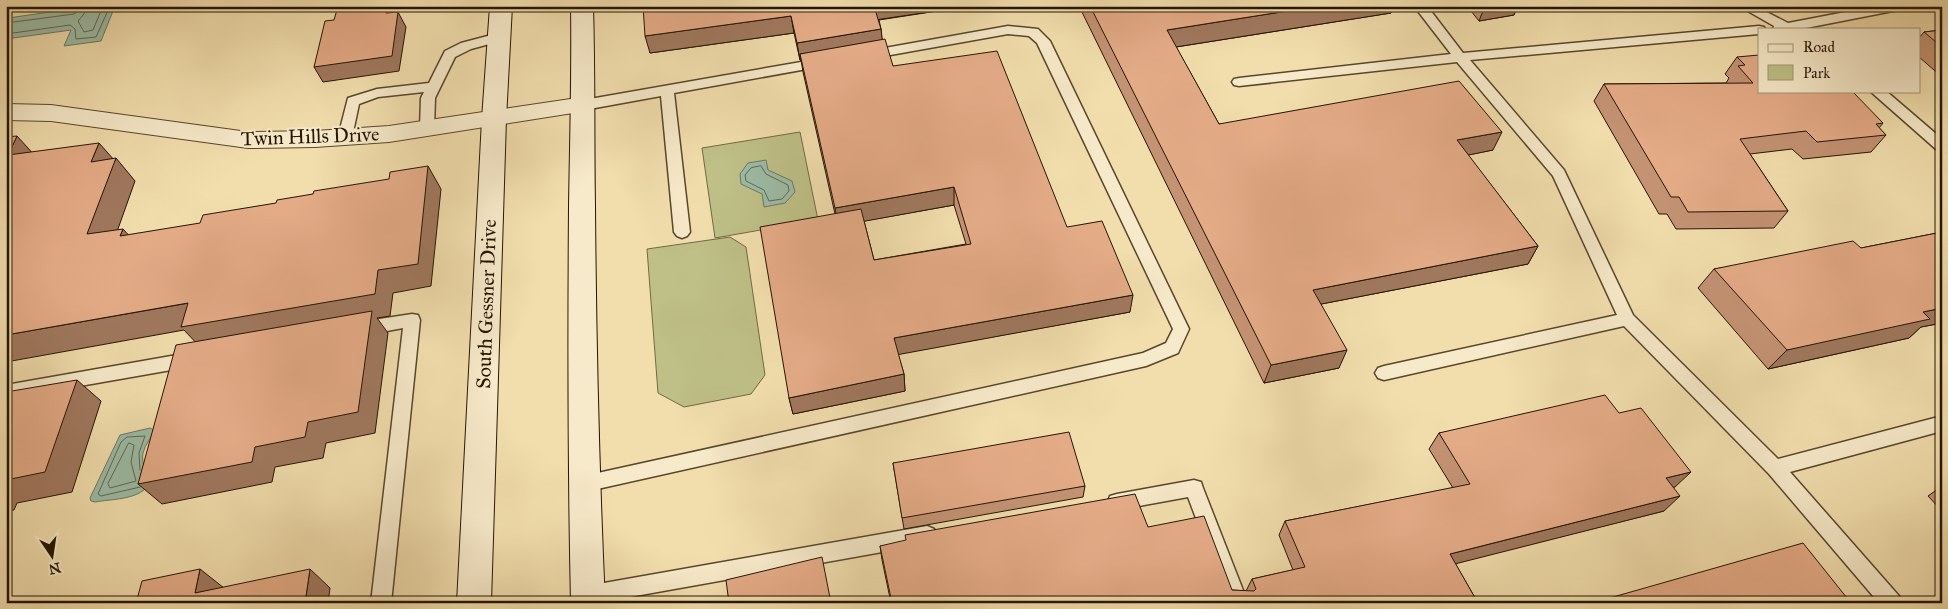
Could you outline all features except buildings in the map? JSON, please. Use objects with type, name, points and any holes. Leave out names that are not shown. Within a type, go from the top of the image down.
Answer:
[{"type":"main road","name":"South Gessner Drive","points":[[474,603],[494,119],[501,6]]},
{"type":"main road","points":[[582,6],[584,105],[582,205],[584,484],[588,599]]},
{"type":"main road","name":"Twin Hills Drive","points":[[6,112],[51,113],[248,140],[344,137],[427,128],[584,105]]},
{"type":"lane","points":[[1420,6],[1460,58],[1559,174],[1627,319],[1775,468],[1892,603]]},
{"type":"lane","points":[[1745,6],[1785,28],[1898,6]]},
{"type":"lane","points":[[584,484],[1146,359],[1172,348],[1181,329],[1043,41],[1033,32],[1008,30],[852,58]]},
{"type":"lane","points":[[1239,82],[1460,58],[1758,30]]},
{"type":"lane","points":[[427,128],[428,98],[450,54],[466,46],[499,37]]},
{"type":"lane","points":[[584,105],[832,61]]},
{"type":"lane","points":[[344,137],[353,100],[377,93],[433,87]]},
{"type":"lane","points":[[667,90],[682,232]]},
{"type":"lane","points":[[1878,92],[1942,148]]},
{"type":"lane","points":[[1384,373],[1627,319]]},
{"type":"lane","points":[[345,332],[412,320],[381,603]]},
{"type":"lane","points":[[6,392],[209,356]]},
{"type":"lane","points":[[1775,468],[1942,423]]},
{"type":"lane","points":[[1096,506],[1194,488],[1238,603]]},
{"type":"lane","points":[[588,599],[949,532]]},
{"type":"green space","points":[[800,132],[818,220],[715,238],[702,148]]},
{"type":"green space","points":[[730,237],[746,247],[765,375],[751,394],[684,407],[658,393],[647,249]]},
{"type":"water","points":[[92,6],[115,6],[101,41],[64,46],[71,30],[6,39],[6,21],[8,18]]},
{"type":"water","points":[[766,160],[768,170],[792,181],[795,192],[785,203],[764,207],[762,194],[741,184],[740,174],[748,163]]},
{"type":"water","points":[[150,428],[154,430],[144,450],[143,457],[148,486],[143,491],[131,496],[91,501],[90,498],[120,435]]}]
